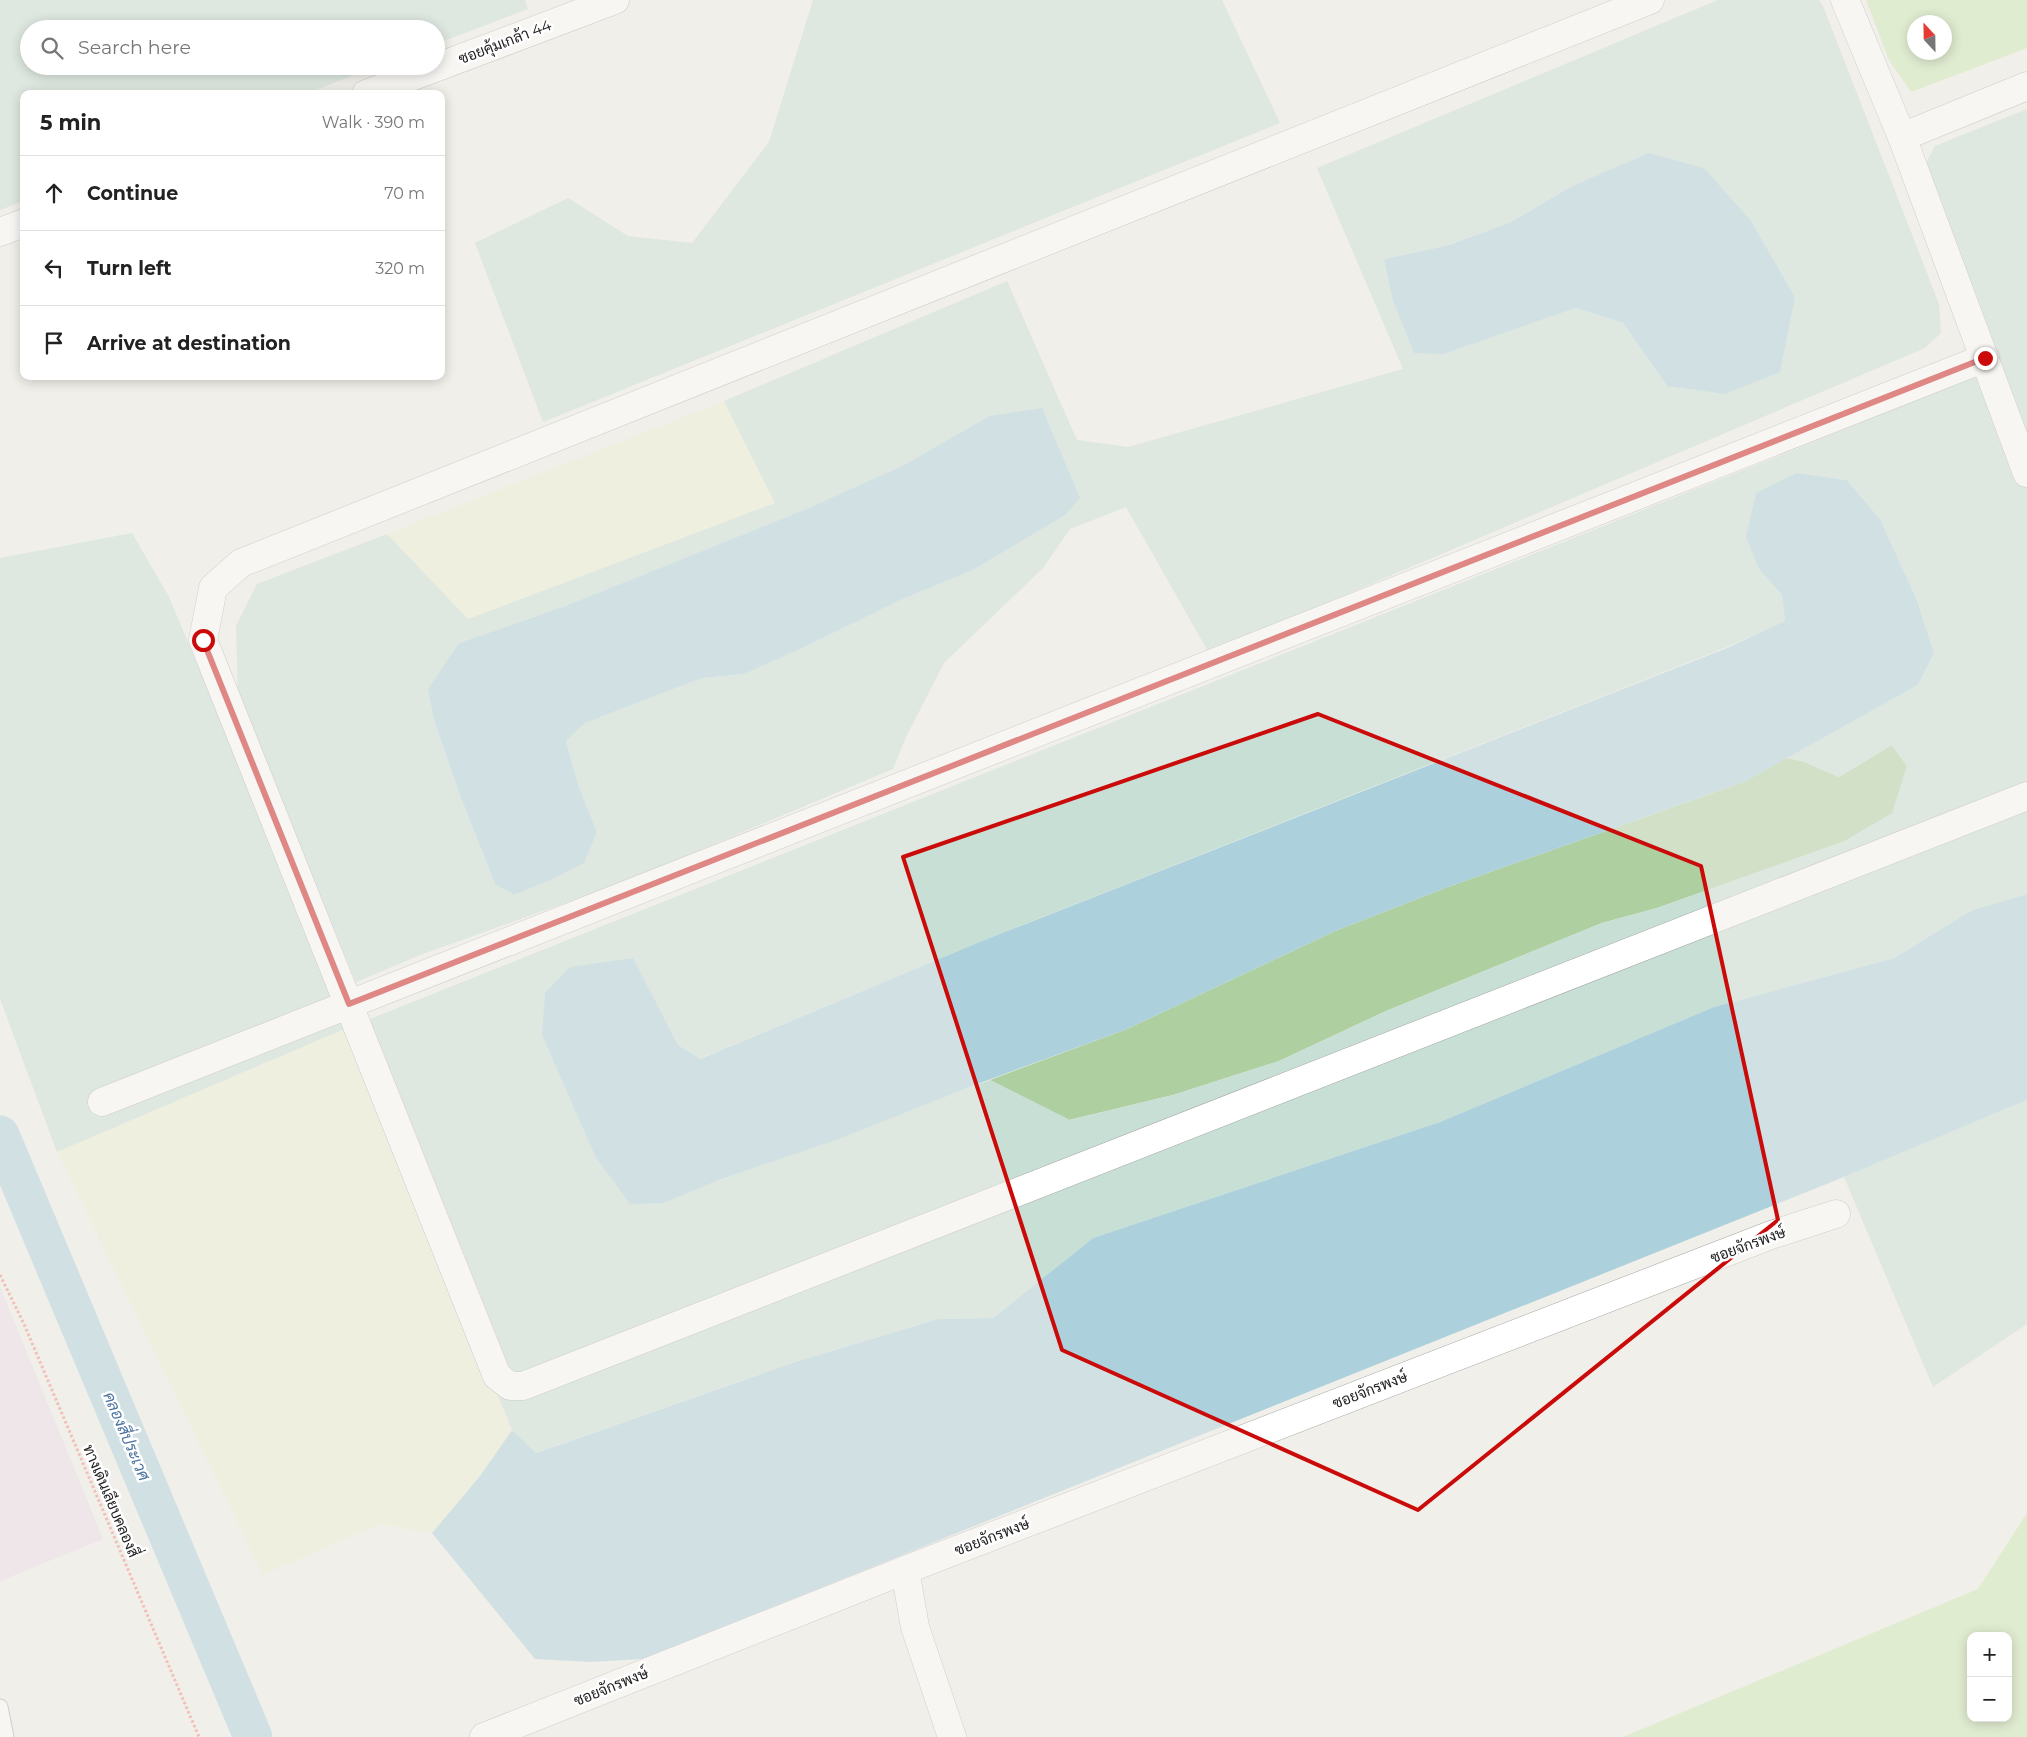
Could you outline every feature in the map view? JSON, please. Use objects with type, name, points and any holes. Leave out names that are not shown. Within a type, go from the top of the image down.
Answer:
[{"type":"street","name":"ซอยคุ้มเกล้า 44","points":[[445,64],[615,0]]},
{"type":"street","points":[[1650,0],[241,563],[213,588],[203,640],[497,1376],[510,1386],[523,1386],[2027,796]]},
{"type":"street","points":[[1845,0],[1902,136],[2027,472]]},
{"type":"street","name":"ซอยคุ้มเกล้า 44","points":[[377,90],[416,75]]},
{"type":"street","points":[[1902,136],[2027,86]]},
{"type":"street","points":[[0,232],[20,224]]},
{"type":"street","points":[[102,1102],[1985,358]]},
{"type":"street","name":"ซอยจักรพงษ์","points":[[484,1737],[905,1570],[1771,1235],[1836,1214]]},
{"type":"street","points":[[905,1570],[915,1627],[952,1737]]},
{"type":"lane","points":[[0,1707],[6,1737]]},
{"type":"path","name":"ทางเดินเลียบคลองสี่","points":[[0,1275],[24,1324],[199,1737]]},
{"type":"highlighted area","points":[[1318,714],[1701,866],[1778,1220],[1418,1510],[1062,1350],[903,857]]},
{"type":"shaded area","points":[[0,1287],[103,1539],[0,1581]]},
{"type":"green space","points":[[0,0],[525,0],[528,9],[445,41],[445,20],[20,20],[20,75],[354,75],[315,90],[20,90],[20,202],[0,210]]},
{"type":"green space","points":[[813,0],[1222,0],[1280,123],[543,422],[475,243],[568,198],[628,236],[692,243],[769,142]]},
{"type":"green space","points":[[1718,0],[1819,0],[1823,6],[1939,304],[1941,333],[1925,348],[1209,653],[1126,507],[1070,529],[1043,568],[944,663],[906,737],[893,769],[626,881],[420,955],[356,982],[238,699],[236,626],[257,584],[387,534],[468,619],[775,503],[724,401],[1007,281],[1077,440],[1128,447],[1403,369],[1317,168]],"holes":[[[1648,153],[1667,386],[1623,323],[1576,308],[1444,354],[1384,259],[1448,245],[1511,222],[1570,187]],[[989,416],[971,571],[898,601],[744,674],[702,678],[585,723],[566,741],[579,787],[597,832],[583,863],[551,880],[514,895],[495,884],[459,793],[434,720],[459,643],[565,606],[804,510],[904,465]]]},
{"type":"green space","points":[[1866,0],[2027,0],[2027,48],[1911,92],[1889,60]]},
{"type":"green space","points":[[2027,109],[2027,894],[1972,910],[1894,958],[1714,1007],[1440,1122],[1093,1238],[993,1318],[938,1319],[795,1362],[535,1453],[512,1430],[349,1027],[57,1152],[0,999],[0,558],[132,533],[169,597],[350,1027],[1841,431],[1995,365],[1926,163],[1935,146]],"holes":[[[1797,473],[1847,480],[1880,519],[1917,600],[1934,653],[1918,685],[1786,758],[1802,761],[1839,777],[1892,745],[1907,766],[1892,813],[1845,841],[1657,908],[1602,923],[1386,1011],[1279,1061],[1173,1095],[1070,1120],[990,1080],[724,1178],[664,1203],[595,1156],[543,1035],[545,993],[632,958],[678,1045],[699,1059],[977,943],[1727,647],[1785,621],[1782,595],[1759,569]]]},
{"type":"green space","points":[[724,401],[775,503],[468,619],[387,534]]},
{"type":"green space","points":[[1892,745],[1907,766],[1893,813],[1845,841],[1657,908],[1602,923],[1386,1011],[1279,1061],[1173,1095],[1069,1120],[990,1080],[1127,1029],[1335,931],[1448,887],[1744,782],[1786,758],[1802,761],[1839,777]]},
{"type":"green space","points":[[349,1027],[512,1430],[480,1476],[432,1533],[379,1524],[263,1575],[57,1152]]},
{"type":"green space","points":[[2027,1100],[2027,1324],[1933,1387],[1844,1177]]},
{"type":"green space","points":[[2027,1513],[2027,1737],[1623,1737],[1978,1589]]},
{"type":"water","points":[[1648,153],[1704,168],[1751,221],[1795,297],[1780,372],[1725,394],[1667,386],[1623,323],[1576,308],[1444,354],[1414,353],[1393,301],[1384,259],[1449,245],[1511,222],[1570,187]]},
{"type":"water","points":[[1042,408],[1080,498],[1065,515],[971,571],[898,601],[744,674],[702,678],[585,723],[566,741],[579,787],[597,832],[584,863],[551,880],[514,895],[495,884],[459,793],[434,720],[428,689],[459,643],[565,606],[804,510],[904,465],[989,416]]},
{"type":"water","points":[[1797,473],[1847,480],[1880,519],[1917,600],[1934,653],[1918,685],[1744,782],[1448,887],[1335,931],[1127,1029],[980,1083],[836,1140],[724,1178],[664,1203],[630,1204],[595,1156],[542,1035],[545,993],[570,967],[633,958],[678,1045],[700,1059],[977,943],[1727,648],[1785,621],[1782,595],[1759,569],[1746,537],[1756,493]]},
{"type":"water","points":[[2027,894],[2027,1100],[1844,1177],[643,1659],[590,1662],[535,1659],[432,1533],[480,1476],[512,1430],[536,1453],[795,1362],[938,1319],[993,1318],[1093,1238],[1440,1122],[1714,1007],[1894,958],[1972,910]]},
{"type":"waterway","name":"คลองสี่ประเวศ","points":[[0,1135],[253,1737]]},
{"type":"route","points":[[203,640],[349,1004],[1985,358]]}]
